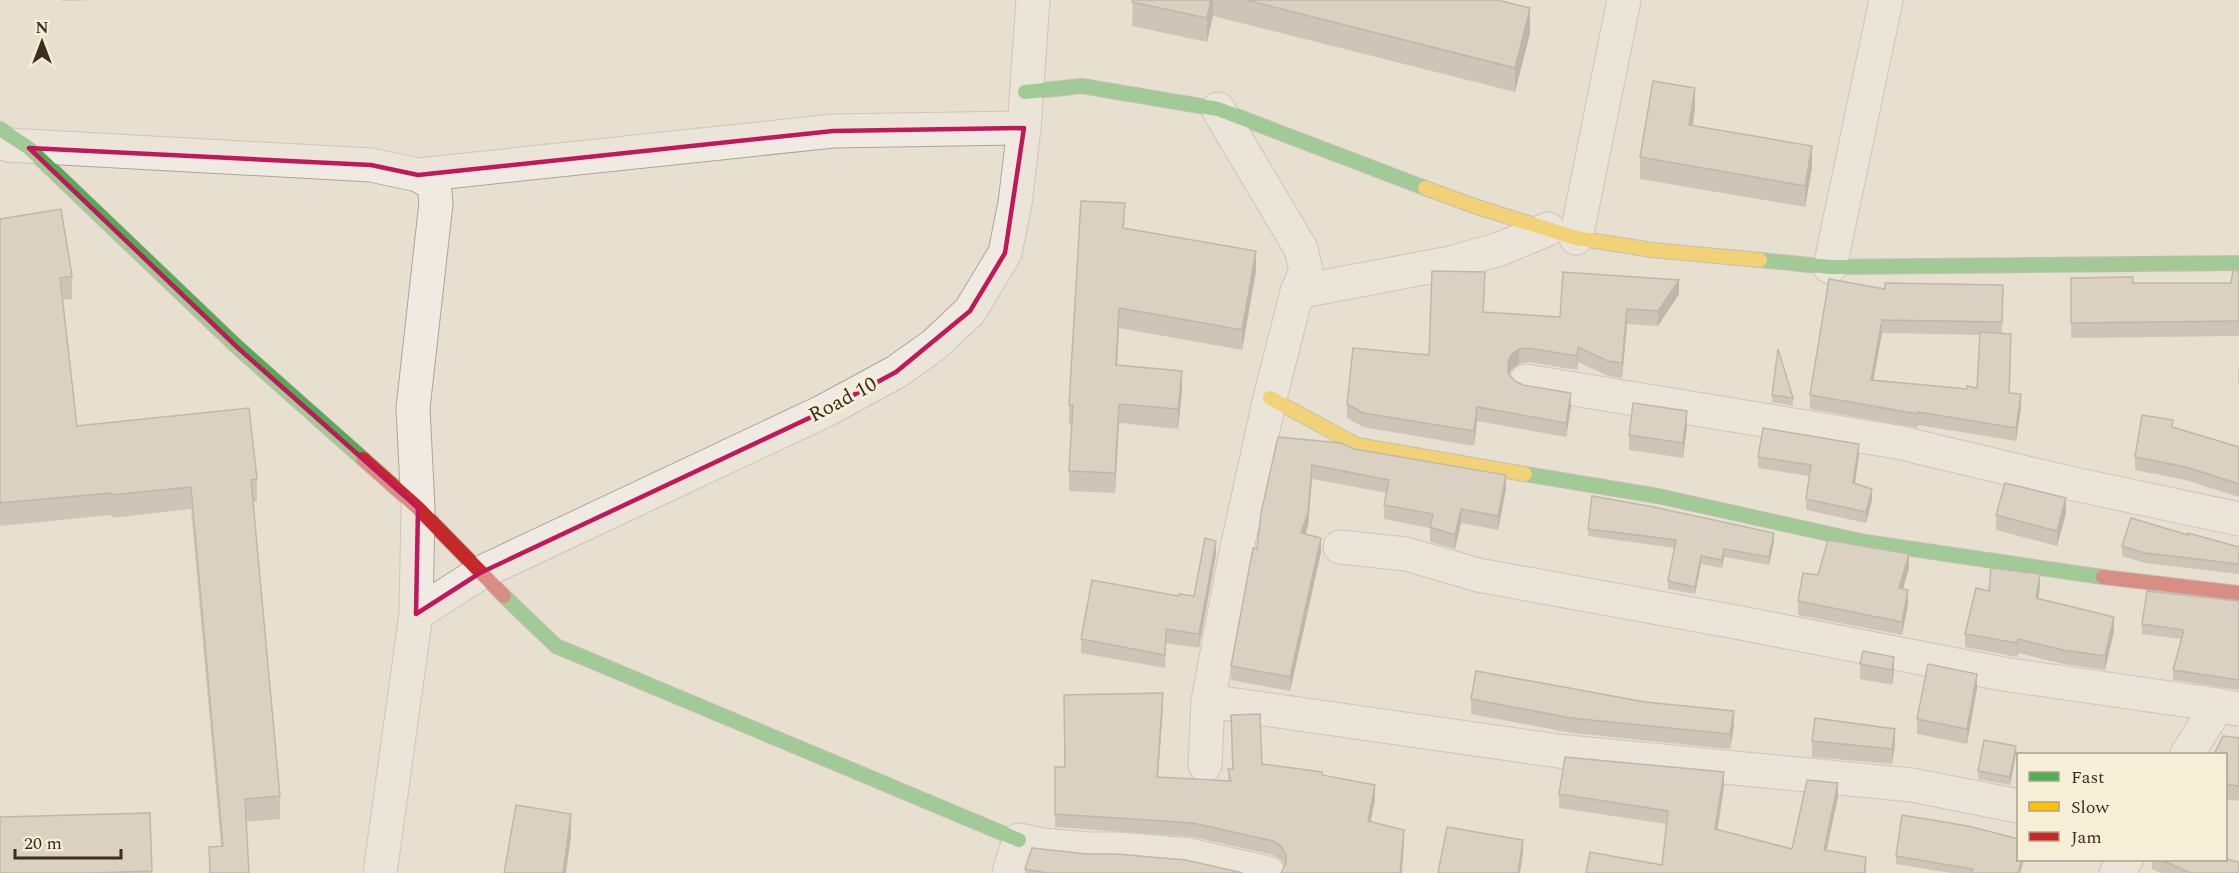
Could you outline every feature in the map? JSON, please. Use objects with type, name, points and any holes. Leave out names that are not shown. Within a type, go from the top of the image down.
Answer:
[{"type":"street","name":"Road 10","points":[[416,614],[480,573],[824,411],[896,372],[934,345],[970,311],[988,285],[1005,253],[1015,203],[1024,128],[1033,0]]},
{"type":"street","points":[[1562,234],[1624,0]]},
{"type":"street","points":[[1830,267],[1886,0]]},
{"type":"street","points":[[1025,92],[1082,86],[1218,109],[1474,206],[1562,234],[1652,250],[1830,267],[2239,263]]},
{"type":"street","points":[[1204,765],[1208,701],[1235,557],[1270,398],[1297,292],[1306,270],[1301,249],[1218,109]]},
{"type":"street","points":[[418,175],[833,131],[1024,128]]},
{"type":"street","points":[[0,129],[15,146],[418,508],[480,573],[556,646],[1019,840],[1077,848],[1189,855],[1268,873]]},
{"type":"street","points":[[15,146],[371,165],[418,175],[434,184],[436,204],[413,408],[418,508],[416,614],[380,873]]},
{"type":"street","points":[[1297,292],[1450,263],[1562,234]]},
{"type":"street","points":[[1526,381],[1898,442],[2065,482],[2239,519]]},
{"type":"street","points":[[1270,398],[1357,445],[1659,496],[1865,542],[2062,572],[2239,592]]},
{"type":"street","points":[[1340,547],[1406,554],[1478,575],[2003,674],[2228,707]]},
{"type":"street","points":[[1208,701],[1558,751],[1912,785],[2017,806]]},
{"type":"street","points":[[2188,753],[2228,707]]},
{"type":"street","points":[[1009,873],[1019,840]]},
{"type":"street","points":[[2116,873],[2125,861]]},
{"type":"highlighted area","points":[[1024,128],[1005,253],[970,311],[896,372],[824,411],[480,573],[416,614],[418,508],[237,347],[29,148],[371,165],[418,175],[833,131]]},
{"type":"building","points":[[1133,0],[1211,0],[1207,18],[1132,2]]},
{"type":"building","points":[[1246,0],[1497,0],[1530,8],[1515,68]]},
{"type":"building","points":[[1653,81],[1695,88],[1689,125],[1812,146],[1805,186],[1640,157]]},
{"type":"building","points":[[1081,201],[1125,203],[1123,228],[1256,251],[1242,330],[1119,308],[1116,365],[1182,371],[1178,409],[1119,404],[1115,473],[1069,471],[1073,405],[1069,405]]},
{"type":"building","points":[[61,209],[72,276],[60,278],[77,426],[249,408],[257,479],[251,480],[280,796],[245,799],[249,873],[210,873],[209,847],[223,846],[191,487],[0,503],[0,219]]},
{"type":"building","points":[[2233,270],[2239,271],[2239,321],[2071,323],[2071,278],[2133,277],[2133,283],[2231,283]]},
{"type":"building","points":[[1432,271],[1485,272],[1483,312],[1560,317],[1563,272],[1679,280],[1658,311],[1627,309],[1622,363],[1608,361],[1578,347],[1577,356],[1528,348],[1519,349],[1511,355],[1508,373],[1515,381],[1523,385],[1571,393],[1566,423],[1477,407],[1474,431],[1363,413],[1347,404],[1353,348],[1429,355]]},
{"type":"building","points":[[1829,279],[1885,289],[1885,283],[2003,285],[2002,322],[1882,320],[1871,380],[1977,388],[1980,332],[2011,334],[2009,393],[2021,394],[2016,428],[1810,395]]},
{"type":"building","points":[[1778,349],[1793,398],[1772,395]]},
{"type":"building","points":[[1633,403],[1687,411],[1683,443],[1629,435]]},
{"type":"building","points":[[2142,415],[2173,420],[2172,427],[2239,447],[2239,484],[2186,467],[2135,457]]},
{"type":"building","points":[[1763,428],[1859,444],[1853,483],[1872,489],[1866,512],[1806,499],[1811,465],[1758,457]]},
{"type":"building","points":[[1278,437],[1341,443],[1354,449],[1506,475],[1498,516],[1461,509],[1455,535],[1430,527],[1433,514],[1384,505],[1389,480],[1312,465],[1308,512],[1301,533],[1321,538],[1290,677],[1231,666],[1253,548],[1257,549],[1261,513]]},
{"type":"building","points":[[2005,483],[2066,498],[2057,531],[1996,515]]},
{"type":"building","points":[[1592,496],[1774,533],[1769,557],[1724,549],[1722,560],[1701,556],[1695,587],[1668,581],[1676,540],[1588,529]]},
{"type":"building","points":[[2131,518],[2239,547],[2239,564],[2145,553],[2122,546]]},
{"type":"building","points":[[1205,538],[1216,541],[1199,634],[1166,629],[1165,655],[1081,639],[1092,580],[1178,596],[1179,594],[1194,596]]},
{"type":"building","points":[[1828,540],[1909,554],[1899,588],[1908,590],[1902,622],[1798,601],[1803,573],[1818,575]]},
{"type":"building","points":[[1991,568],[2040,574],[2036,598],[2114,617],[2105,656],[2063,650],[2018,639],[2017,643],[1965,634],[1976,588],[1989,591]]},
{"type":"building","points":[[2147,591],[2239,601],[2239,680],[2173,670],[2184,630],[2142,624]]},
{"type":"building","points":[[1863,651],[1894,657],[1892,670],[1860,664]]},
{"type":"building","points":[[1928,664],[1977,674],[1967,729],[1917,719]]},
{"type":"building","points":[[1476,671],[1645,702],[1734,711],[1730,734],[1571,718],[1471,699]]},
{"type":"building","points":[[1163,693],[1157,777],[1231,781],[1228,769],[1233,769],[1231,715],[1260,714],[1262,764],[1322,772],[1322,775],[1375,785],[1368,821],[1404,830],[1400,873],[1281,873],[1286,863],[1286,855],[1281,846],[1273,841],[1193,823],[1055,814],[1055,767],[1065,767],[1064,695]]},
{"type":"building","points":[[1815,718],[1895,729],[1892,749],[1812,741]]},
{"type":"building","points":[[2223,736],[2239,738],[2239,786],[2227,784],[2227,753],[2214,753]]},
{"type":"building","points":[[1984,740],[2016,746],[2010,777],[1978,771]]},
{"type":"building","points":[[1565,757],[1724,772],[1715,829],[1792,849],[1807,780],[1838,783],[1824,850],[1866,857],[1864,873],[1586,873],[1590,852],[1662,865],[1668,811],[1559,794]]},
{"type":"building","points":[[516,805],[571,814],[563,873],[504,873]]},
{"type":"building","points":[[150,813],[152,871],[0,873],[0,817]]},
{"type":"building","points":[[1902,815],[1968,826],[2017,838],[2017,861],[2022,861],[2018,873],[1972,873],[1973,869],[1896,856]]},
{"type":"building","points":[[1447,827],[1523,840],[1518,873],[1438,873]]},
{"type":"building","points":[[1032,848],[1186,860],[1243,873],[1047,873],[1025,869]]},
{"type":"building","points":[[2227,859],[2239,862],[2239,873],[2191,873],[2163,861]]},
{"type":"traffic: fast","points":[[1025,92],[1082,86],[1218,109],[1425,188]]},
{"type":"traffic: fast","points":[[0,129],[29,148],[237,347],[363,459]]},
{"type":"traffic: fast","points":[[1760,260],[1830,267],[2239,263]]},
{"type":"traffic: fast","points":[[1525,474],[1658,496],[1865,542],[2103,577]]},
{"type":"traffic: fast","points":[[504,596],[556,646],[1019,840]]},
{"type":"traffic: slow","points":[[1425,188],[1576,238],[1652,250],[1760,260]]},
{"type":"traffic: slow","points":[[1270,398],[1357,445],[1525,474]]},
{"type":"traffic: jam","points":[[363,459],[418,508],[504,596]]},
{"type":"traffic: jam","points":[[2103,577],[2239,593]]}]
